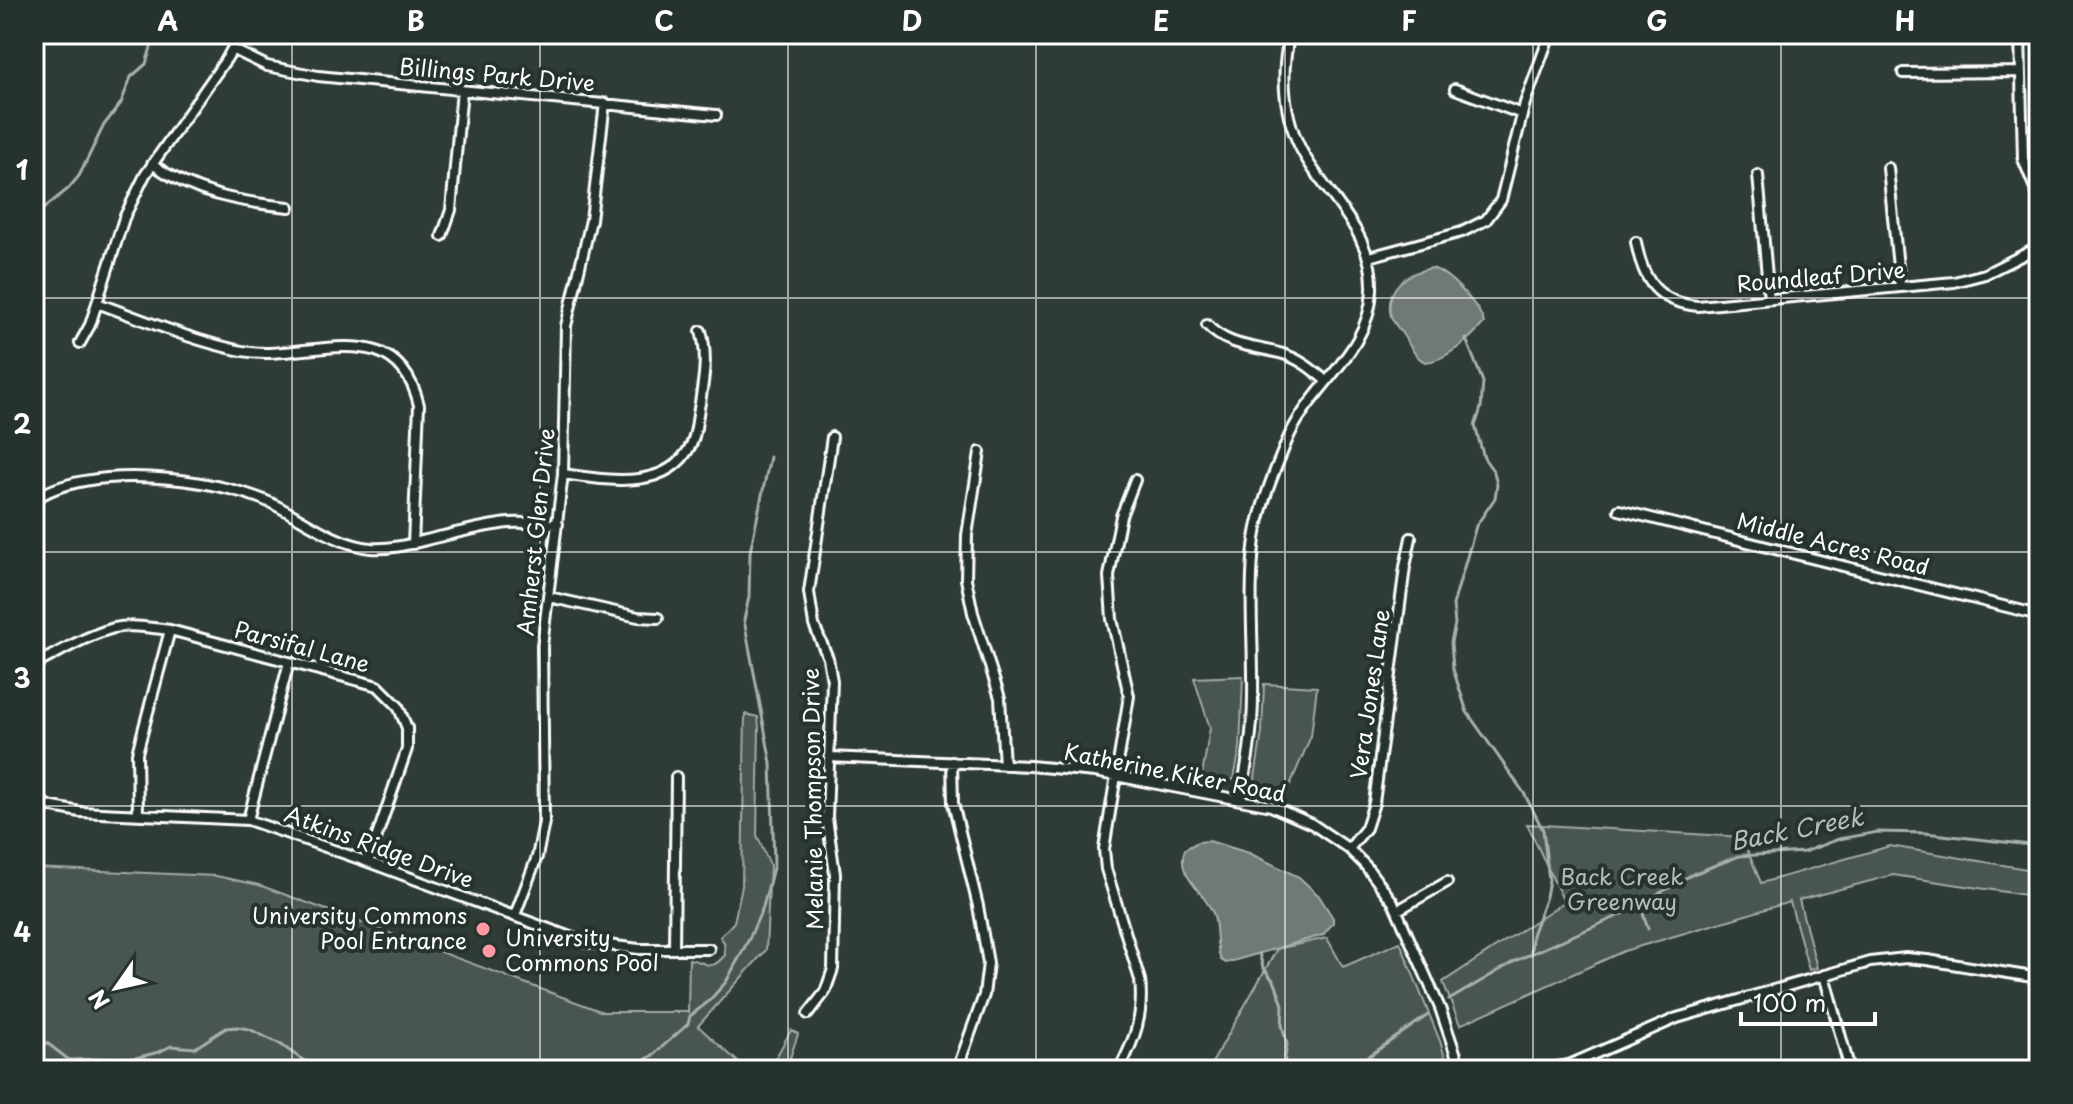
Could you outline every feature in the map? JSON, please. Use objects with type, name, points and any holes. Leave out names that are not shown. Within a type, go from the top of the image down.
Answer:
[{"type":"street","points":[[80,343],[90,325],[124,218],[152,164],[240,34]]},
{"type":"street","points":[[1240,800],[1253,715],[1255,538],[1260,515],[1297,421],[1353,348],[1367,320],[1372,288],[1369,257],[1354,225],[1307,161],[1296,138],[1285,96],[1290,34]]},
{"type":"street","points":[[1369,257],[1462,232],[1490,216],[1506,188],[1522,114],[1550,34]]},
{"type":"street","points":[[2020,34],[2023,159],[2039,198]]},
{"type":"street","name":"Billings Park Drive","points":[[232,49],[281,71],[716,115]]},
{"type":"street","points":[[1903,73],[2020,72]]},
{"type":"street","points":[[1455,89],[1522,114]]},
{"type":"street","points":[[442,236],[451,210],[462,90]]},
{"type":"street","name":"Amherst Glen Drive","points":[[515,915],[537,857],[544,822],[542,646],[563,474],[566,326],[591,220],[605,103]]},
{"type":"street","points":[[152,164],[200,191],[225,198],[289,207]]},
{"type":"street","points":[[1888,168],[1900,287]]},
{"type":"street","points":[[1758,175],[1769,299]]},
{"type":"street","name":"Roundleaf Drive","points":[[1636,242],[1645,276],[1657,291],[1676,301],[1698,306],[1970,278],[1985,274],[2039,247]]},
{"type":"street","points":[[97,303],[245,351],[294,352],[357,345],[382,352],[403,368],[414,385],[419,405],[413,544]]},
{"type":"street","points":[[1207,325],[1228,341],[1297,359],[1326,381]]},
{"type":"street","points":[[563,474],[646,479],[663,473],[681,461],[693,442],[701,397],[707,350],[701,331]]},
{"type":"street","name":"Melanie Thompson Drive","points":[[808,1014],[825,992],[833,969],[836,894],[827,818],[831,667],[814,625],[809,587],[832,437]]},
{"type":"street","points":[[980,452],[967,535],[966,579],[973,613],[1000,698],[1004,765]]},
{"type":"street","points":[[34,500],[81,481],[145,477],[213,484],[246,493],[347,543],[371,548],[393,548],[508,523],[558,524]]},
{"type":"street","points":[[1119,1070],[1137,1033],[1142,996],[1105,864],[1104,841],[1129,696],[1112,619],[1109,576],[1121,516],[1135,480]]},
{"type":"street","name":"Middle Acres Road","points":[[1619,510],[2039,615]]},
{"type":"street","name":"Vera Jones Lane","points":[[1349,849],[1366,828],[1374,803],[1411,538]]},
{"type":"street","points":[[549,597],[638,617],[658,618]]},
{"type":"street","name":"Parsifal Lane","points":[[34,665],[80,641],[116,627],[170,630],[378,686],[398,706],[407,728],[407,749],[368,862]]},
{"type":"street","points":[[138,813],[137,753],[170,630]]},
{"type":"street","points":[[248,820],[289,662]]},
{"type":"street","name":"Katherine Kiker Road","points":[[829,757],[1004,765],[1116,776],[1290,813],[1331,835],[1349,849],[1380,883],[1398,910],[1452,1038],[1461,1070]]},
{"type":"street","points":[[952,762],[953,803],[978,906],[988,963],[984,995],[957,1070]]},
{"type":"street","points":[[674,949],[676,777]]},
{"type":"street","name":"Atkins Ridge Drive","points":[[34,796],[48,806],[80,812],[248,820],[584,942],[639,949],[709,949]]},
{"type":"street","points":[[1398,910],[1447,882]]},
{"type":"street","points":[[1551,1068],[1569,1065],[1677,1018],[1870,962],[1906,958],[2039,978]]},
{"type":"street","points":[[1824,975],[1850,1070]]},
{"type":"green space","points":[[1243,676],[1240,748],[1234,779],[1220,784],[1201,781],[1210,728],[1194,678]]},
{"type":"green space","points":[[1264,684],[1317,687],[1311,736],[1285,797],[1259,789],[1255,778],[1262,732]]},
{"type":"green space","points":[[745,714],[758,717],[759,728],[757,835],[770,865],[766,950],[698,1026],[747,1070],[34,1070],[34,868],[216,876],[259,885],[603,1012],[688,1012],[689,959],[712,965],[725,955],[724,942],[720,937],[734,922],[742,886]]},
{"type":"green space","name":"Back Creek Greenway","points":[[1527,824],[1742,837],[1761,883],[1890,846],[2039,871],[2039,897],[1893,875],[1799,900],[1817,968],[1809,970],[1790,902],[1624,951],[1460,1025],[1443,982],[1564,902]]},
{"type":"green space","points":[[1327,938],[1343,967],[1400,942],[1448,1068],[1208,1070],[1277,949]]},
{"type":"green space","points":[[791,1030],[798,1034],[786,1070],[769,1070]]},
{"type":"shaded area","points":[[1432,268],[1447,276],[1463,291],[1484,323],[1449,353],[1425,362],[1416,355],[1393,321],[1390,306],[1391,297],[1400,283],[1414,273]]},
{"type":"shaded area","points":[[1209,841],[1249,853],[1299,877],[1319,896],[1333,923],[1323,935],[1226,963],[1221,960],[1214,916],[1187,876],[1183,859],[1185,849],[1198,842]]},
{"type":"waterway","points":[[34,226],[38,213],[79,176],[104,125],[121,103],[131,77],[146,64],[152,44],[160,34]]},
{"type":"waterway","points":[[1466,339],[1483,382],[1481,408],[1475,426],[1484,458],[1494,472],[1497,485],[1495,498],[1476,526],[1453,605],[1453,669],[1467,712],[1524,793],[1543,830],[1549,880],[1532,935],[1531,954]]},
{"type":"waterway","points":[[630,1070],[653,1055],[688,1024],[690,1016],[726,982],[763,907],[774,864],[771,763],[744,620],[749,597],[750,552],[770,457]]},
{"type":"waterway","name":"Back Creek","points":[[1449,1000],[1515,961],[1625,913],[1693,874],[1739,856],[1804,852],[1839,839],[1878,832],[1925,833],[2039,846]]},
{"type":"waterway","points":[[1640,904],[1648,929]]},
{"type":"waterway","points":[[1259,953],[1283,1005],[1282,1025],[1287,1044],[1283,1070]]},
{"type":"waterway","name":"Back Creek","points":[[1349,1070],[1428,1015]]},
{"type":"waterway","name":"Back Creek","points":[[34,1038],[47,1043],[69,1060],[135,1058],[171,1046],[195,1048],[226,1028],[237,1027],[249,1029],[280,1044],[317,1070]]},
{"type":"waterway","points":[[69,1060],[72,1070]]},
{"type":"place","name":"University Commons Pool Entrance","points":[[483,929]]},
{"type":"place","name":"University Commons Pool","points":[[489,951]]}]
